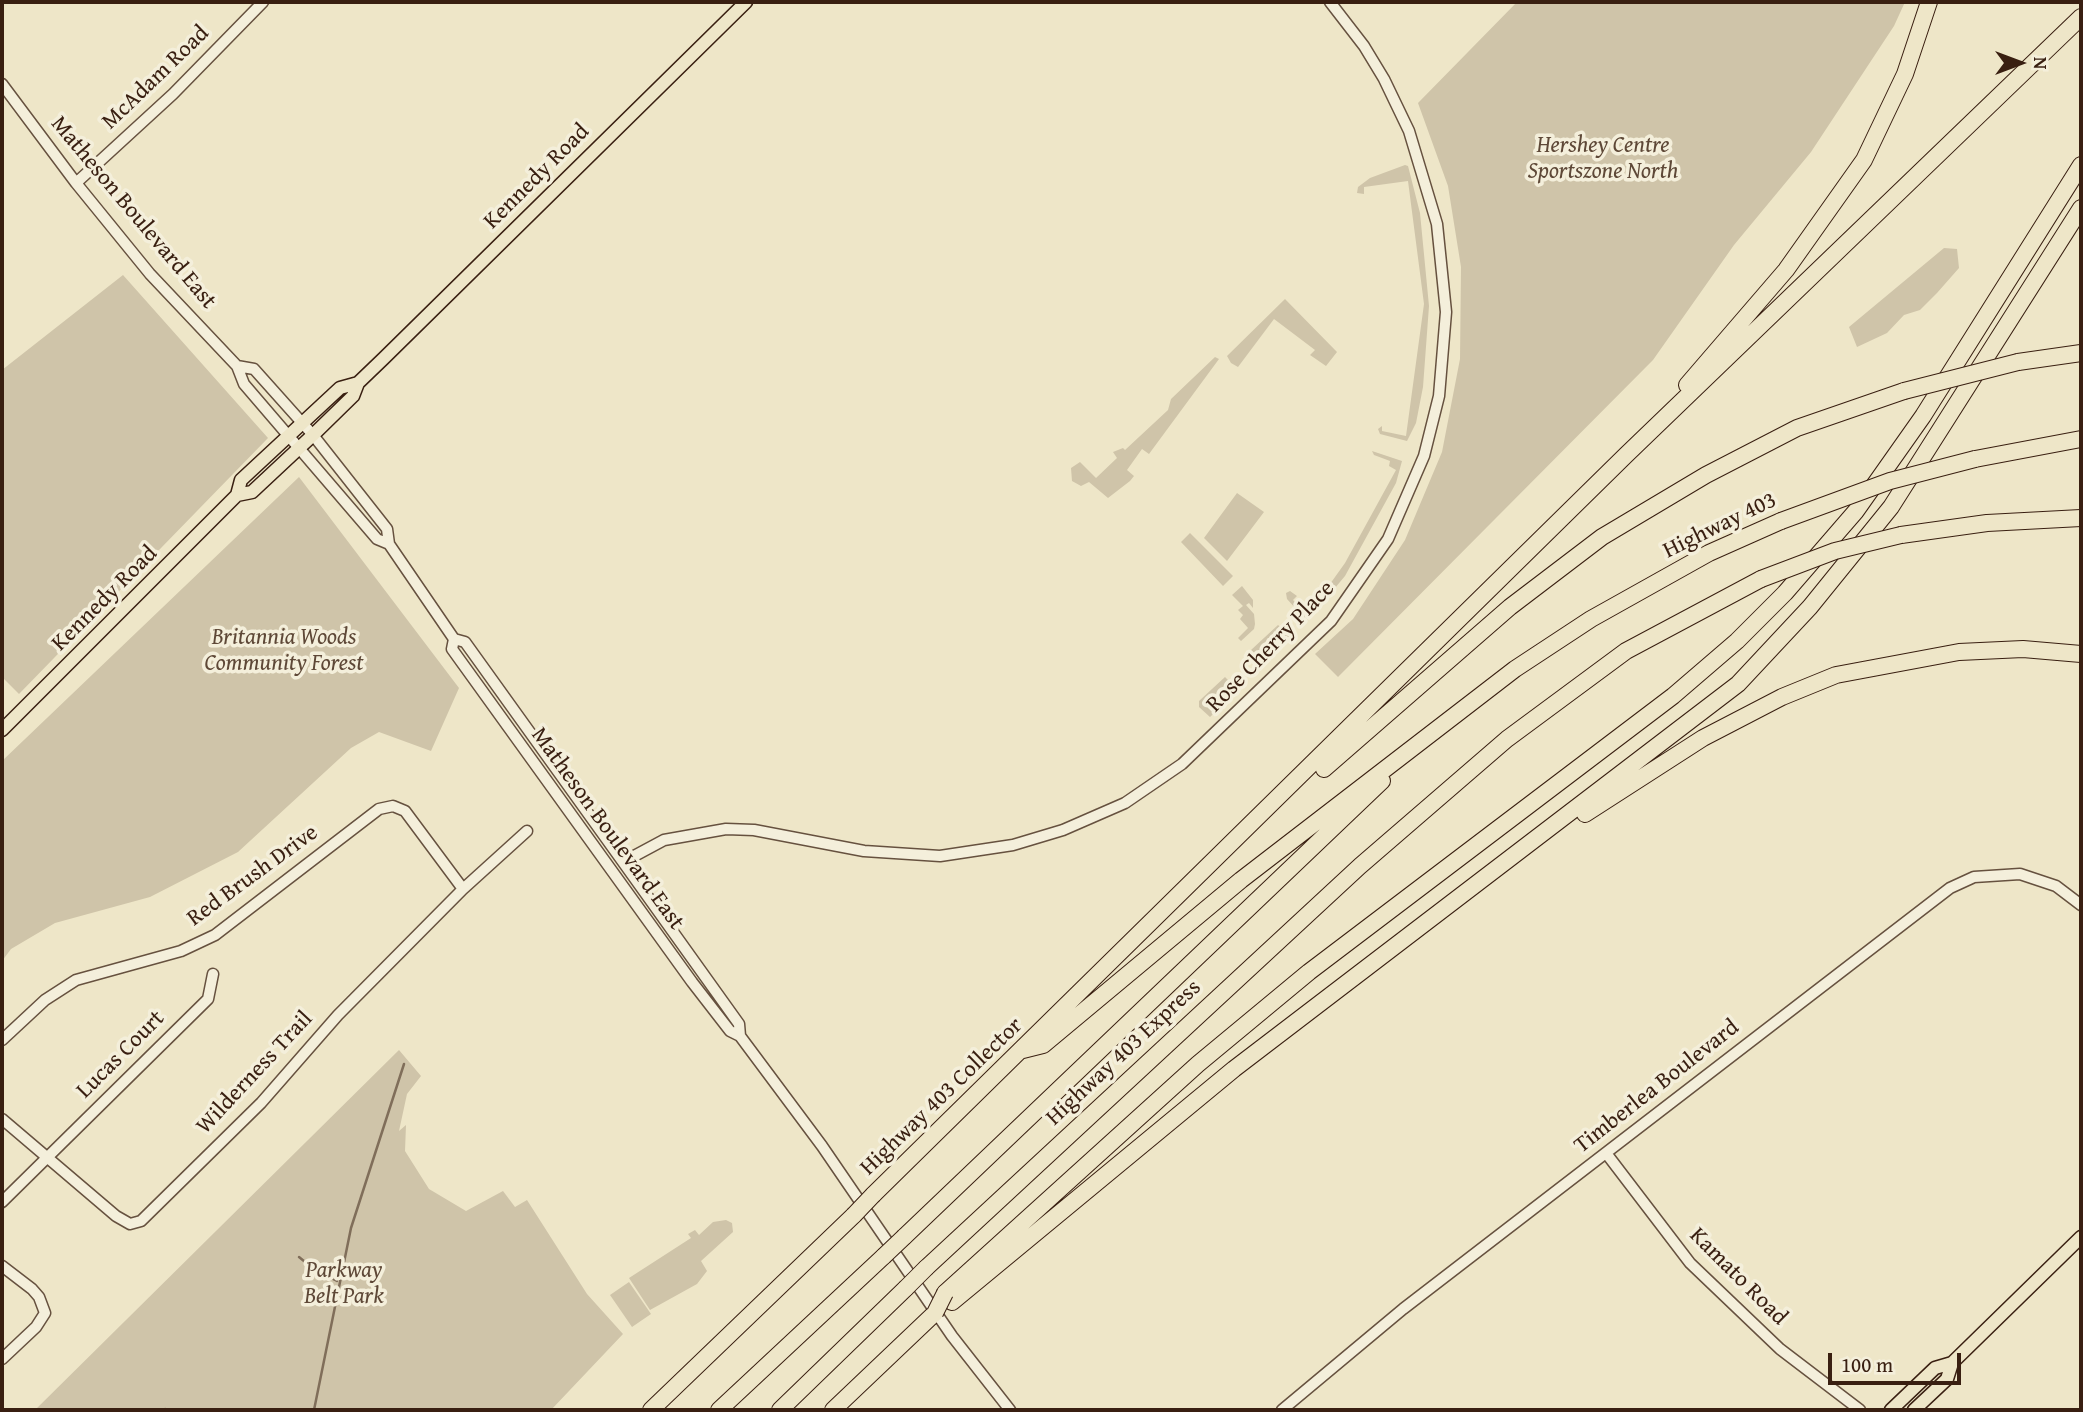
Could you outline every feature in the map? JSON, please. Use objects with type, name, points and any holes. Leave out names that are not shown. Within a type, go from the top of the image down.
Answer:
[{"type":"highway","points":[[1626,456],[1786,271],[1827,216],[1864,160],[1886,118],[1905,74],[1929,2]]},
{"type":"highway","points":[[1264,815],[1626,456],[2081,17]]},
{"type":"highway","points":[[833,1410],[949,1297],[1198,1064],[1309,972],[1673,696],[1737,641],[1785,593],[1856,511],[1923,416],[2081,165]]},
{"type":"highway","points":[[949,1297],[1234,1069],[1738,684],[1811,607],[1891,507],[2081,208]]},
{"type":"highway","points":[[1264,815],[1327,766],[1510,607],[1602,537],[1706,475],[1797,428],[1904,391],[2018,362],[2081,353]]},
{"type":"highway","name":"Highway 403","points":[[1419,745],[1514,669],[1591,619],[1709,554],[1780,521],[1890,481],[1975,459],[2081,439]]},
{"type":"highway","name":"Highway 403 Express","points":[[780,1410],[926,1268],[1360,866],[1507,739],[1626,651],[1762,579],[1835,551],[1901,535],[1987,523],[2081,518]]},
{"type":"highway","points":[[1502,866],[1703,738],[1782,697],[1836,675],[1959,652],[2023,649],[2081,654]]},
{"type":"highway","points":[[1021,1051],[1043,1045],[1241,880],[1419,745]]},
{"type":"highway","name":"Highway 403 Express","points":[[719,1410],[1159,996],[1419,745]]},
{"type":"highway","name":"Highway 403 Collector","points":[[651,1410],[1264,815]]},
{"type":"main road","name":"Kennedy Road","points":[[237,495],[252,492],[313,435],[353,396],[358,383],[746,2]]},
{"type":"main road","name":"Kennedy Road","points":[[2,730],[237,495],[241,480],[340,388],[358,383]]},
{"type":"main road","points":[[1892,1410],[1935,1368],[1952,1363],[2081,1237]]},
{"type":"main road","points":[[1914,1410],[1947,1379],[1952,1363]]},
{"type":"street","name":"McAdam Road","points":[[76,183],[173,94],[263,2]]},
{"type":"street","name":"Rose Cherry Place","points":[[623,862],[664,840],[706,830],[754,830],[864,851],[940,856],[1013,845],[1063,830],[1125,803],[1182,764],[1331,621],[1388,539],[1424,456],[1439,396],[1446,312],[1437,224],[1409,131],[1371,57],[1330,2]]},
{"type":"street","name":"Matheson Boulevard East","points":[[2,84],[76,183],[150,274],[237,366],[244,384],[377,539],[389,544]]},
{"type":"street","name":"Matheson Boulevard East","points":[[237,366],[254,369],[313,435],[387,529],[389,544],[454,639],[465,642],[739,1024],[740,1036]]},
{"type":"street","name":"Matheson Boulevard East","points":[[454,639],[452,649],[611,871],[692,982],[730,1031],[740,1036],[822,1146],[952,1336],[1010,1410]]},
{"type":"street","name":"Red Brush Drive","points":[[2,1040],[45,1000],[76,980],[181,951],[215,934],[379,809],[393,806],[405,811],[463,889]]},
{"type":"street","name":"Wilderness Trail","points":[[2,1119],[46,1159],[125,1223],[141,1221],[261,1103],[338,1015],[463,889],[527,831]]},
{"type":"street","name":"Timberlea Boulevard","points":[[1282,1410],[1403,1309],[1950,888],[1974,877],[2020,874],[2056,886],[2081,905]]},
{"type":"street","name":"Lucas Court","points":[[2,1202],[208,999],[213,974]]},
{"type":"street","name":"Kamato Road","points":[[1606,1153],[1689,1263],[1780,1349],[1860,1410]]},
{"type":"street","points":[[2,1266],[39,1297],[44,1313],[36,1327],[2,1359]]},
{"type":"green space","name":"Hershey Centre Sportszone North","points":[[1517,2],[1905,2],[1894,26],[1811,152],[1734,245],[1653,360],[1338,677],[1315,654],[1353,619],[1405,540],[1442,452],[1460,359],[1461,267],[1448,186],[1418,103]]},
{"type":"green space","points":[[1408,166],[1420,213],[1429,306],[1423,387],[1416,423],[1407,441],[1380,434],[1378,429],[1382,426],[1382,431],[1406,436],[1424,304],[1408,181],[1364,187],[1364,194],[1357,193],[1358,187],[1370,178]]},
{"type":"green space","points":[[1944,248],[1957,249],[1959,268],[1920,310],[1904,315],[1887,333],[1857,347],[1849,327]]},
{"type":"green space","points":[[123,275],[268,438],[19,694],[2,677],[2,370]]},
{"type":"green space","points":[[1285,299],[1337,352],[1326,366],[1310,355],[1315,350],[1274,319],[1238,367],[1231,363],[1227,356]]},
{"type":"green space","points":[[1215,357],[1219,359],[1149,454],[1142,449],[1127,470],[1134,476],[1130,481],[1108,498],[1089,482],[1081,486],[1072,481],[1071,468],[1080,462],[1096,478],[1117,458],[1113,452],[1123,448],[1125,450],[1168,410],[1171,399]]},
{"type":"green space","points":[[1372,451],[1402,461],[1396,483],[1345,576],[1306,620],[1287,599],[1286,593],[1290,591],[1297,596],[1293,600],[1302,609],[1309,601],[1315,605],[1345,563],[1396,470],[1389,466],[1390,461],[1374,455]]},
{"type":"green space","name":"Britannia Woods Community Forest","points":[[299,477],[459,688],[431,751],[379,732],[351,748],[238,852],[150,897],[55,923],[11,949],[2,961],[2,761]]},
{"type":"green space","points":[[1237,493],[1264,512],[1227,561],[1204,538]]},
{"type":"green space","points":[[1190,533],[1233,576],[1223,586],[1181,542]]},
{"type":"green space","points":[[1242,586],[1253,600],[1253,608],[1249,603],[1246,605],[1254,614],[1255,624],[1254,629],[1241,641],[1238,638],[1248,628],[1240,619],[1243,615],[1238,610],[1243,606],[1232,595]]},
{"type":"green space","points":[[1278,625],[1292,637],[1265,664],[1251,650]]},
{"type":"green space","points":[[1225,677],[1238,690],[1210,717],[1199,707],[1199,701]]},
{"type":"green space","name":"Parkway Belt Park","points":[[399,1050],[421,1076],[407,1094],[399,1131],[406,1125],[405,1151],[429,1189],[466,1211],[503,1191],[515,1207],[527,1200],[587,1294],[623,1334],[551,1410],[35,1410]]},
{"type":"green space","points":[[726,1220],[732,1223],[733,1232],[701,1261],[707,1271],[697,1284],[650,1310],[629,1278],[691,1238],[688,1234],[695,1230],[699,1235],[713,1222]]},
{"type":"green space","points":[[629,1282],[651,1314],[632,1327],[610,1295]]},
{"type":"waterway","points":[[314,1410],[351,1228],[404,1064]]},
{"type":"waterway","points":[[299,1257],[316,1271]]},
{"type":"waterway","points":[[325,1275],[337,1281]]}]
